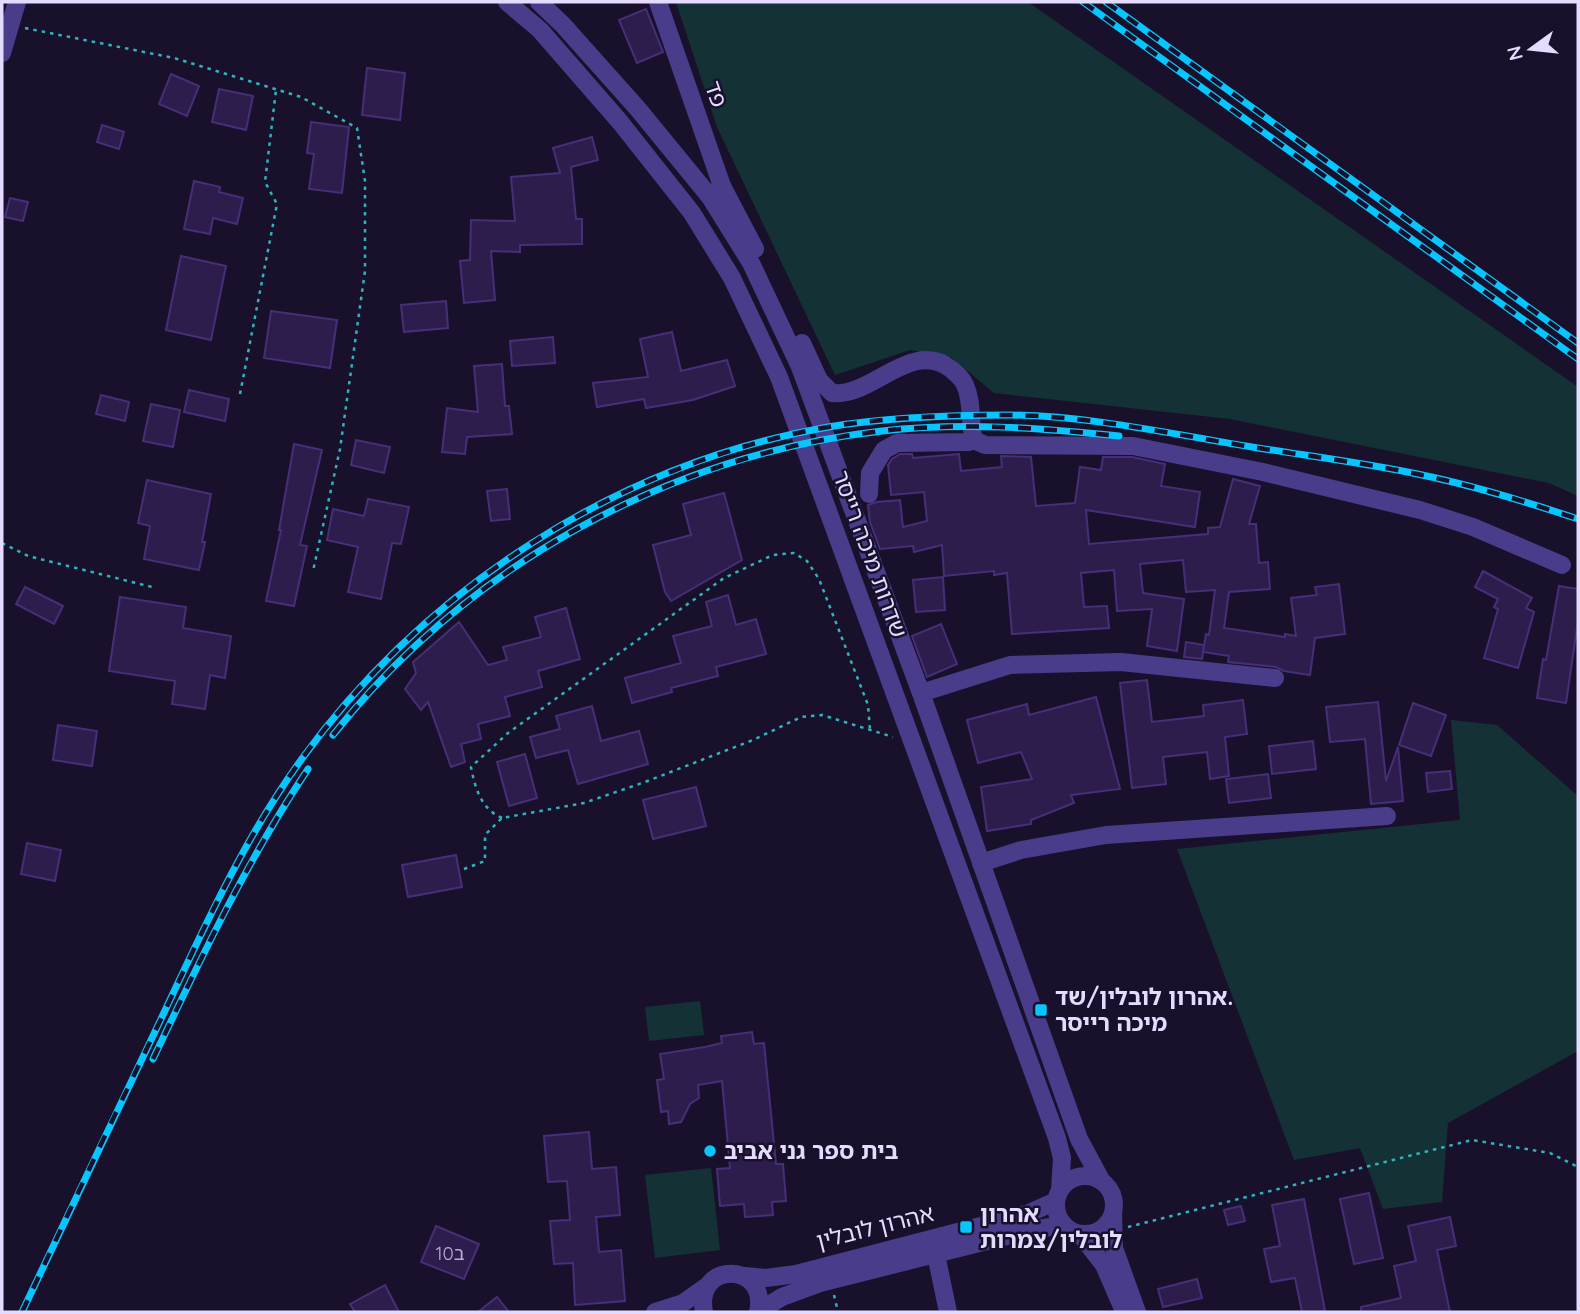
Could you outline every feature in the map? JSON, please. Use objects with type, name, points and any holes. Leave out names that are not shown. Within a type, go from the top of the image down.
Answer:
[{"type":"street","points":[[2,53],[17,2]]},
{"type":"street","name":"שדרות מיכה רייסר","points":[[507,2],[540,30],[620,122],[692,213],[732,278],[779,377],[1057,1138],[1062,1158],[1058,1195]]},
{"type":"street","name":"שדרות מיכה רייסר","points":[[539,2],[716,191],[751,263],[800,367],[921,694],[1079,1139],[1101,1180]]},
{"type":"street","name":"פד","points":[[657,2],[716,191]]},
{"type":"street","points":[[716,191],[819,380],[826,388],[832,393],[849,393],[920,361],[946,365],[965,383],[974,440]]},
{"type":"street","points":[[869,494],[870,473],[878,456],[897,443],[974,440],[985,445],[1133,446],[1263,472],[1420,510],[1473,527],[1562,565]]},
{"type":"street","points":[[921,694],[1010,665],[1121,662],[1275,678]]},
{"type":"street","points":[[981,863],[1021,850],[1106,835],[1387,816]]},
{"type":"street","points":[[1124,1312],[1104,1265],[1080,1234],[1063,1225],[1056,1210],[1058,1195],[1074,1177],[1083,1175],[1101,1180],[1113,1195],[1114,1248],[1137,1312]]},
{"type":"street","name":"אהרון לובלין","points":[[759,1312],[782,1297],[820,1283],[1027,1214],[1058,1195]]},
{"type":"street","points":[[1080,1234],[1097,1232],[1109,1221],[1113,1222]]},
{"type":"street","name":"אהרון לובלין","points":[[707,1286],[720,1275],[728,1273],[766,1278],[796,1274],[934,1246],[1063,1225]]},
{"type":"street","points":[[934,1246],[947,1312]]},
{"type":"street","points":[[745,1276],[756,1288],[760,1303],[759,1312]]},
{"type":"street","points":[[655,1312],[683,1303],[707,1286]]},
{"type":"street","points":[[704,1312],[703,1294],[707,1286]]},
{"type":"path","points":[[10,25],[174,58],[301,97],[357,128],[365,181],[366,271],[340,449],[313,571]]},
{"type":"path","points":[[240,394],[277,204],[265,182],[276,89]]},
{"type":"path","points":[[2,543],[28,556],[156,588]]},
{"type":"path","points":[[502,818],[491,813],[475,788],[471,767],[508,733],[724,578],[773,555],[794,553],[807,561],[819,579],[868,705],[870,730]]},
{"type":"path","points":[[464,869],[485,861],[485,835],[502,818],[584,803],[753,740],[801,717],[822,716],[913,743]]},
{"type":"path","points":[[1113,1222],[1472,1140],[1550,1153],[1578,1167]]},
{"type":"green space","points":[[676,2],[1028,2],[1578,387],[1578,496],[1549,483],[1230,419],[994,393],[951,357],[910,350],[835,375],[717,127]]},
{"type":"green space","points":[[1451,720],[1497,725],[1578,796],[1578,1051],[1448,1123],[1442,1202],[1383,1209],[1360,1148],[1294,1160],[1177,849],[1460,820]]},
{"type":"green space","points":[[700,1001],[704,1035],[649,1041],[645,1007]]},
{"type":"green space","points":[[711,1168],[720,1250],[655,1258],[645,1175]]},
{"type":"building","points":[[646,9],[663,52],[637,63],[619,20]]},
{"type":"building","points":[[367,68],[405,73],[400,120],[362,115]]},
{"type":"building","points":[[171,74],[199,86],[187,116],[159,104]]},
{"type":"building","points":[[219,89],[253,96],[246,130],[212,122]]},
{"type":"building","points":[[311,122],[349,127],[342,193],[309,189],[314,154],[307,153]]},
{"type":"building","points":[[102,125],[124,132],[119,149],[97,142]]},
{"type":"building","points":[[592,137],[598,160],[571,167],[576,219],[582,219],[582,244],[520,245],[520,252],[491,251],[495,300],[464,303],[460,261],[470,260],[471,220],[515,221],[511,177],[560,173],[553,148]]},
{"type":"building","points":[[194,181],[220,187],[219,192],[243,198],[237,224],[213,218],[210,234],[184,229]]},
{"type":"building","points":[[10,198],[28,202],[23,221],[5,217]]},
{"type":"building","points":[[181,256],[226,266],[211,340],[166,330]]},
{"type":"building","points":[[446,301],[448,328],[404,332],[401,305]]},
{"type":"building","points":[[271,311],[337,320],[330,368],[264,358]]},
{"type":"building","points":[[672,332],[681,371],[727,360],[735,386],[693,400],[646,408],[644,399],[597,407],[593,383],[648,377],[640,339]]},
{"type":"building","points":[[553,337],[555,363],[512,366],[510,341]]},
{"type":"building","points":[[502,364],[505,406],[509,406],[512,434],[467,437],[465,454],[442,452],[447,408],[478,412],[474,366]]},
{"type":"building","points":[[189,390],[229,399],[225,421],[184,412]]},
{"type":"building","points":[[101,395],[129,402],[125,421],[96,414]]},
{"type":"building","points":[[151,404],[180,410],[173,447],[143,441]]},
{"type":"building","points":[[356,440],[390,447],[384,473],[351,465]]},
{"type":"building","points":[[294,444],[322,450],[300,545],[307,546],[294,606],[266,601],[281,530]]},
{"type":"building","points":[[900,454],[912,454],[913,458],[959,454],[961,471],[1002,467],[1001,456],[1031,457],[1036,506],[1075,503],[1080,467],[1101,470],[1103,457],[1132,457],[1165,464],[1161,486],[1200,492],[1195,527],[1086,510],[1089,544],[1208,534],[1208,528],[1220,527],[1233,479],[1260,486],[1249,524],[1256,524],[1259,563],[1268,562],[1270,589],[1229,592],[1224,628],[1285,637],[1285,634],[1296,636],[1291,598],[1317,595],[1315,587],[1339,584],[1345,634],[1315,638],[1310,675],[1276,667],[1228,662],[1229,656],[1203,652],[1206,634],[1209,635],[1215,590],[1186,592],[1183,560],[1140,564],[1143,593],[1184,599],[1177,651],[1147,646],[1152,609],[1117,611],[1114,570],[1081,573],[1084,607],[1107,606],[1109,628],[1012,634],[1007,573],[994,575],[994,571],[944,576],[942,545],[914,552],[913,546],[880,549],[870,522],[868,505],[900,500],[903,527],[927,521],[924,492],[891,495],[888,465]]},
{"type":"building","points":[[147,480],[211,494],[199,570],[144,559],[150,526],[138,523]]},
{"type":"building","points":[[507,489],[510,519],[491,521],[487,491]]},
{"type":"building","points":[[724,493],[742,560],[671,601],[665,592],[653,545],[691,535],[683,504]]},
{"type":"building","points":[[368,499],[409,507],[401,544],[392,543],[381,599],[348,592],[358,547],[327,540],[333,509],[364,516]]},
{"type":"building","points":[[1483,571],[1532,598],[1526,608],[1534,612],[1518,668],[1484,658],[1498,609],[1494,607],[1498,599],[1475,587]]},
{"type":"building","points":[[943,577],[945,610],[916,612],[913,580]]},
{"type":"building","points":[[1559,586],[1578,589],[1578,621],[1566,703],[1537,698]]},
{"type":"building","points":[[25,587],[63,606],[54,624],[16,604]]},
{"type":"building","points":[[728,595],[736,625],[756,619],[766,654],[716,667],[718,676],[671,688],[672,692],[632,703],[625,678],[681,663],[673,636],[712,626],[706,602]]},
{"type":"building","points":[[120,597],[186,607],[183,628],[231,636],[225,678],[210,675],[205,709],[172,704],[175,681],[109,671]]},
{"type":"building","points":[[566,608],[580,659],[538,671],[542,687],[505,697],[510,716],[478,724],[481,739],[461,744],[465,762],[451,767],[428,702],[421,710],[405,689],[416,673],[413,662],[459,622],[488,665],[507,660],[503,647],[541,637],[535,617]]},
{"type":"building","points":[[941,624],[957,664],[927,677],[912,636]]},
{"type":"building","points":[[1186,642],[1204,645],[1202,659],[1184,657]]},
{"type":"building","points":[[1147,680],[1152,722],[1204,716],[1203,705],[1243,700],[1247,734],[1225,737],[1229,776],[1210,779],[1207,752],[1163,757],[1166,784],[1132,788],[1120,683]]},
{"type":"building","points":[[1096,697],[1120,789],[1071,795],[1074,803],[1031,820],[1031,824],[987,831],[981,787],[1032,779],[1021,752],[978,763],[967,720],[1027,704],[1029,715]]},
{"type":"building","points":[[1378,702],[1386,781],[1398,747],[1403,801],[1371,804],[1365,739],[1330,742],[1326,707]]},
{"type":"building","points":[[1413,703],[1446,715],[1431,756],[1399,745]]},
{"type":"building","points":[[592,706],[601,741],[639,731],[648,764],[578,784],[568,750],[536,758],[530,737],[560,729],[556,716]]},
{"type":"building","points":[[58,725],[97,731],[92,766],[53,760]]},
{"type":"building","points":[[1313,741],[1316,769],[1272,774],[1269,746]]},
{"type":"building","points":[[525,754],[537,798],[509,806],[497,762]]},
{"type":"building","points":[[1450,771],[1452,789],[1428,792],[1426,773]]},
{"type":"building","points":[[1268,774],[1271,798],[1229,803],[1226,779]]},
{"type":"building","points":[[696,787],[706,826],[653,839],[643,800]]},
{"type":"building","points":[[27,843],[61,850],[55,881],[21,874]]},
{"type":"building","points":[[456,855],[462,887],[408,897],[402,865]]},
{"type":"building","points":[[752,1032],[754,1044],[764,1043],[776,1164],[783,1164],[786,1201],[772,1202],[773,1215],[745,1217],[744,1204],[720,1206],[717,1169],[730,1168],[722,1081],[698,1085],[699,1098],[690,1104],[681,1122],[669,1124],[668,1111],[661,1112],[657,1080],[664,1079],[660,1054],[722,1043],[721,1036]]},
{"type":"building","points":[[589,1132],[592,1169],[616,1167],[620,1215],[596,1217],[599,1252],[621,1250],[625,1301],[575,1305],[573,1263],[554,1264],[550,1221],[570,1220],[567,1181],[548,1182],[544,1136]]},
{"type":"building","points":[[1369,1193],[1383,1258],[1354,1264],[1340,1199]]},
{"type":"building","points":[[1304,1199],[1325,1311],[1302,1312],[1295,1278],[1271,1282],[1264,1249],[1280,1246],[1272,1205]]},
{"type":"building","points":[[1241,1206],[1245,1221],[1228,1225],[1224,1210]]},
{"type":"building","points":[[1450,1217],[1456,1246],[1437,1250],[1450,1312],[1361,1312],[1361,1307],[1401,1298],[1394,1266],[1416,1261],[1408,1226]]},
{"type":"building","points":[[436,1226],[479,1244],[464,1279],[421,1262]]},
{"type":"building","points":[[1197,1279],[1202,1298],[1163,1307],[1158,1289]]},
{"type":"building","points":[[385,1285],[399,1312],[355,1312],[350,1304]]},
{"type":"building","points":[[497,1297],[509,1312],[478,1312]]},
{"type":"railway","points":[[1083,2],[1578,359]]},
{"type":"railway","points":[[1106,2],[1578,343]]},
{"type":"railway","points":[[22,1312],[225,886],[280,790],[301,760],[351,698],[406,641],[467,589],[532,543],[601,503],[674,470],[750,445],[828,427],[919,417],[1010,415],[1101,422],[1380,467],[1481,489],[1578,519]]},
{"type":"railway","points":[[333,735],[386,674],[445,620],[509,571],[578,529],[650,493],[725,465],[802,444],[882,431],[1001,427],[1119,436]]},
{"type":"railway","points":[[153,1059],[244,875],[308,769]]},
{"type":"place","name":"אהרון לובלין/שד. מיכה רייסר","points":[[1041,1010]]},
{"type":"place","name":"בית ספר גני אביב","points":[[710,1151]]},
{"type":"place","name":"אהרון לובלין/צמרות","points":[[966,1227]]}]
